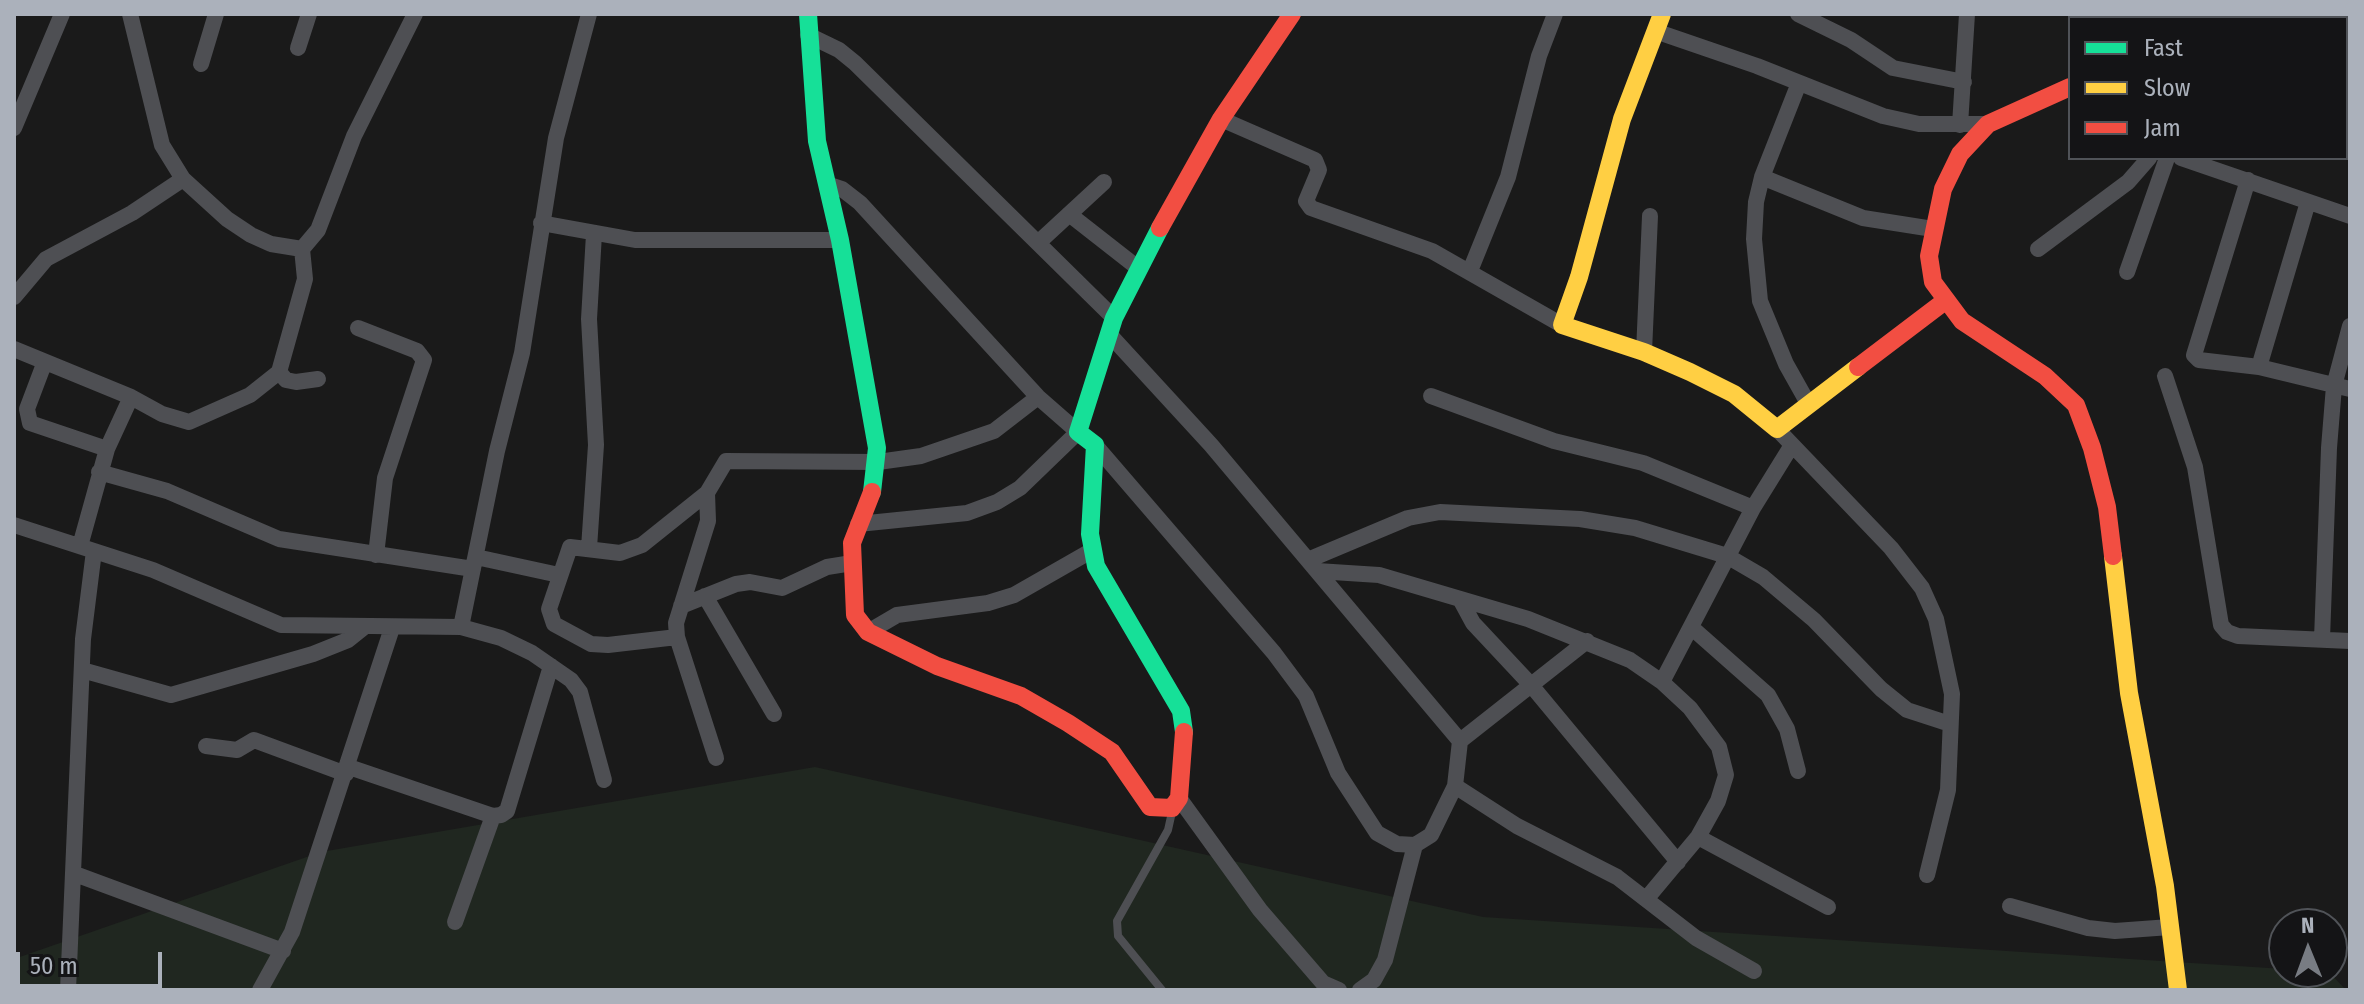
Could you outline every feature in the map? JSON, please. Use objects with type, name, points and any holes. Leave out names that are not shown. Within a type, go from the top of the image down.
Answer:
[{"type":"street","points":[[14,128],[62,14]]},
{"type":"street","points":[[130,14],[162,145],[183,179],[227,219],[251,235],[271,244],[302,249]]},
{"type":"street","points":[[201,64],[216,14]]},
{"type":"street","points":[[298,48],[309,14]]},
{"type":"street","points":[[14,349],[44,364],[131,397],[162,414],[189,422],[250,395],[279,372],[305,279],[302,249],[318,230],[354,136],[415,14]]},
{"type":"street","points":[[461,627],[522,353],[556,138],[589,14]]},
{"type":"street","points":[[808,14],[817,141],[840,240],[878,462],[876,483],[852,543],[855,615],[868,632],[937,666],[1045,708],[1112,752],[1150,807],[1176,803]]},
{"type":"street","points":[[858,524],[967,513],[997,502],[1020,488],[1078,432],[1111,326],[1138,268],[1221,119],[1292,14]]},
{"type":"street","points":[[1470,271],[1504,190],[1539,56],[1555,14]]},
{"type":"street","points":[[1798,14],[1851,40],[1893,68],[1964,82]]},
{"type":"street","points":[[1960,125],[1967,14]]},
{"type":"street","points":[[1562,325],[1579,277],[1622,119],[1659,23],[1883,116],[1919,124],[1988,124],[2068,88]]},
{"type":"street","points":[[808,35],[839,50],[855,63],[1039,242],[1460,741]]},
{"type":"street","points":[[1799,83],[1762,177],[1756,202],[1754,239],[1760,301],[1786,364],[1809,405]]},
{"type":"street","points":[[1221,119],[1319,164],[1307,194],[1306,201],[1311,208],[1432,251],[1562,325],[1644,352],[1734,394],[1777,429],[1891,548],[1922,588],[1936,619],[1952,694],[1948,790],[1927,875]]},
{"type":"street","points":[[1988,124],[1960,154],[1943,189],[1929,256],[1933,282],[1962,321],[2045,376],[2076,405],[2092,448],[2107,507],[2129,693],[2178,990]]},
{"type":"street","points":[[2038,249],[2128,182],[2147,160]]},
{"type":"street","points":[[2127,272],[2166,160]]},
{"type":"street","points":[[2187,160],[2350,216]]},
{"type":"street","points":[[1762,177],[1863,218],[1933,229]]},
{"type":"street","points":[[14,297],[46,259],[132,213],[183,179]]},
{"type":"street","points":[[2248,180],[2194,355],[2199,360],[2259,367],[2342,388]]},
{"type":"street","points":[[1039,242],[1104,182]]},
{"type":"street","points":[[827,184],[842,189],[860,203],[1038,397],[1095,445],[1274,653],[1306,696],[1338,773],[1377,833],[1397,844],[1415,845],[1431,835],[1455,786],[1460,741],[1587,641]]},
{"type":"street","points":[[2259,367],[2308,202]]},
{"type":"street","points":[[1069,214],[1138,268]]},
{"type":"street","points":[[1644,352],[1650,216]]},
{"type":"street","points":[[541,223],[594,234],[685,242],[840,240]]},
{"type":"street","points":[[589,548],[596,445],[589,319],[594,234]]},
{"type":"street","points":[[1777,429],[1945,301]]},
{"type":"street","points":[[2322,639],[2325,508],[2350,326]]},
{"type":"street","points":[[358,328],[417,351],[424,360],[385,478],[376,555]]},
{"type":"street","points":[[44,364],[27,409],[30,423],[107,449]]},
{"type":"street","points":[[279,372],[286,380],[296,382],[318,379]]},
{"type":"street","points":[[2165,376],[2195,467],[2221,625],[2227,632],[2238,636],[2350,641]]},
{"type":"street","points":[[1431,396],[1514,429],[1666,471],[1753,508]]},
{"type":"street","points":[[68,990],[87,549],[99,472],[131,397]]},
{"type":"street","points":[[677,637],[608,645],[591,644],[564,632],[550,618],[559,575],[570,547],[620,553],[631,551],[707,493],[726,461],[878,462],[921,456],[982,436],[1038,397]]},
{"type":"street","points":[[1095,445],[1091,551],[1096,566],[1181,711],[1185,745],[1176,803],[1260,910],[1323,983],[1339,990]]},
{"type":"street","points":[[1662,682],[1753,508],[1792,445]]},
{"type":"street","points":[[99,472],[167,491],[279,539],[376,555],[474,563],[559,575]]},
{"type":"street","points":[[707,493],[708,521],[681,606],[677,637],[716,758]]},
{"type":"street","points":[[1312,565],[1408,518],[1440,512],[1477,511],[1635,528],[1727,556],[1763,577],[1814,620],[1881,689],[1907,710],[1950,724]]},
{"type":"street","points":[[15,529],[153,570],[281,625],[461,627],[501,638],[551,666],[571,680],[580,692],[604,780]]},
{"type":"street","points":[[868,632],[897,615],[988,603],[1014,595],[1091,551]]},
{"type":"street","points":[[681,606],[750,582],[782,588],[827,567],[852,563]]},
{"type":"street","points":[[1312,565],[1379,575],[1587,641],[1630,660],[1662,682],[1690,708],[1719,747],[1726,775],[1718,801],[1698,837],[1647,898]]},
{"type":"street","points":[[705,596],[774,714]]},
{"type":"street","points":[[1460,599],[1473,623],[1531,685],[1678,862]]},
{"type":"street","points":[[1691,627],[1768,695],[1787,729],[1798,771]]},
{"type":"street","points":[[82,670],[171,695],[313,654],[348,640],[363,628]]},
{"type":"street","points":[[260,990],[292,932],[392,628]]},
{"type":"street","points":[[206,746],[237,750],[254,740],[493,816],[507,811],[551,666]]},
{"type":"street","points":[[1455,786],[1517,826],[1585,858],[1647,898],[1696,938],[1754,971]]},
{"type":"street","points":[[455,922],[493,816]]},
{"type":"street","points":[[1698,837],[1828,907]]},
{"type":"street","points":[[1360,990],[1374,980],[1385,960],[1415,845]]},
{"type":"street","points":[[75,874],[283,951]]},
{"type":"street","points":[[2010,906],[2088,928],[2115,931],[2170,927]]},
{"type":"lane","points":[[1162,990],[1118,936],[1117,921],[1168,830],[1176,803]]},
{"type":"shaded area","points":[[815,767],[1483,917],[2268,968],[2268,988],[2346,990],[14,990],[14,959],[321,852]]},
{"type":"traffic: fast","points":[[808,14],[817,141],[840,240],[877,448],[872,492]]},
{"type":"traffic: fast","points":[[1160,228],[1114,318],[1078,432],[1095,445],[1090,534],[1096,566],[1181,711],[1184,732]]},
{"type":"traffic: slow","points":[[1662,14],[1622,119],[1579,277],[1562,325],[1644,352],[1690,372],[1734,394],[1777,429],[1858,367]]},
{"type":"traffic: slow","points":[[2113,556],[2129,693],[2165,886],[2178,990]]},
{"type":"traffic: jam","points":[[1160,228],[1221,119],[1292,14]]},
{"type":"traffic: jam","points":[[2068,88],[1988,124],[1960,154],[1943,189],[1929,256],[1933,282],[1962,321],[2045,376],[2076,405],[2092,448],[2107,507],[2113,556]]},
{"type":"traffic: jam","points":[[1858,367],[1945,301]]},
{"type":"traffic: jam","points":[[872,492],[852,543],[855,615],[868,632],[937,666],[1021,696],[1068,723],[1112,752],[1150,807],[1172,808],[1179,798],[1184,732]]}]
